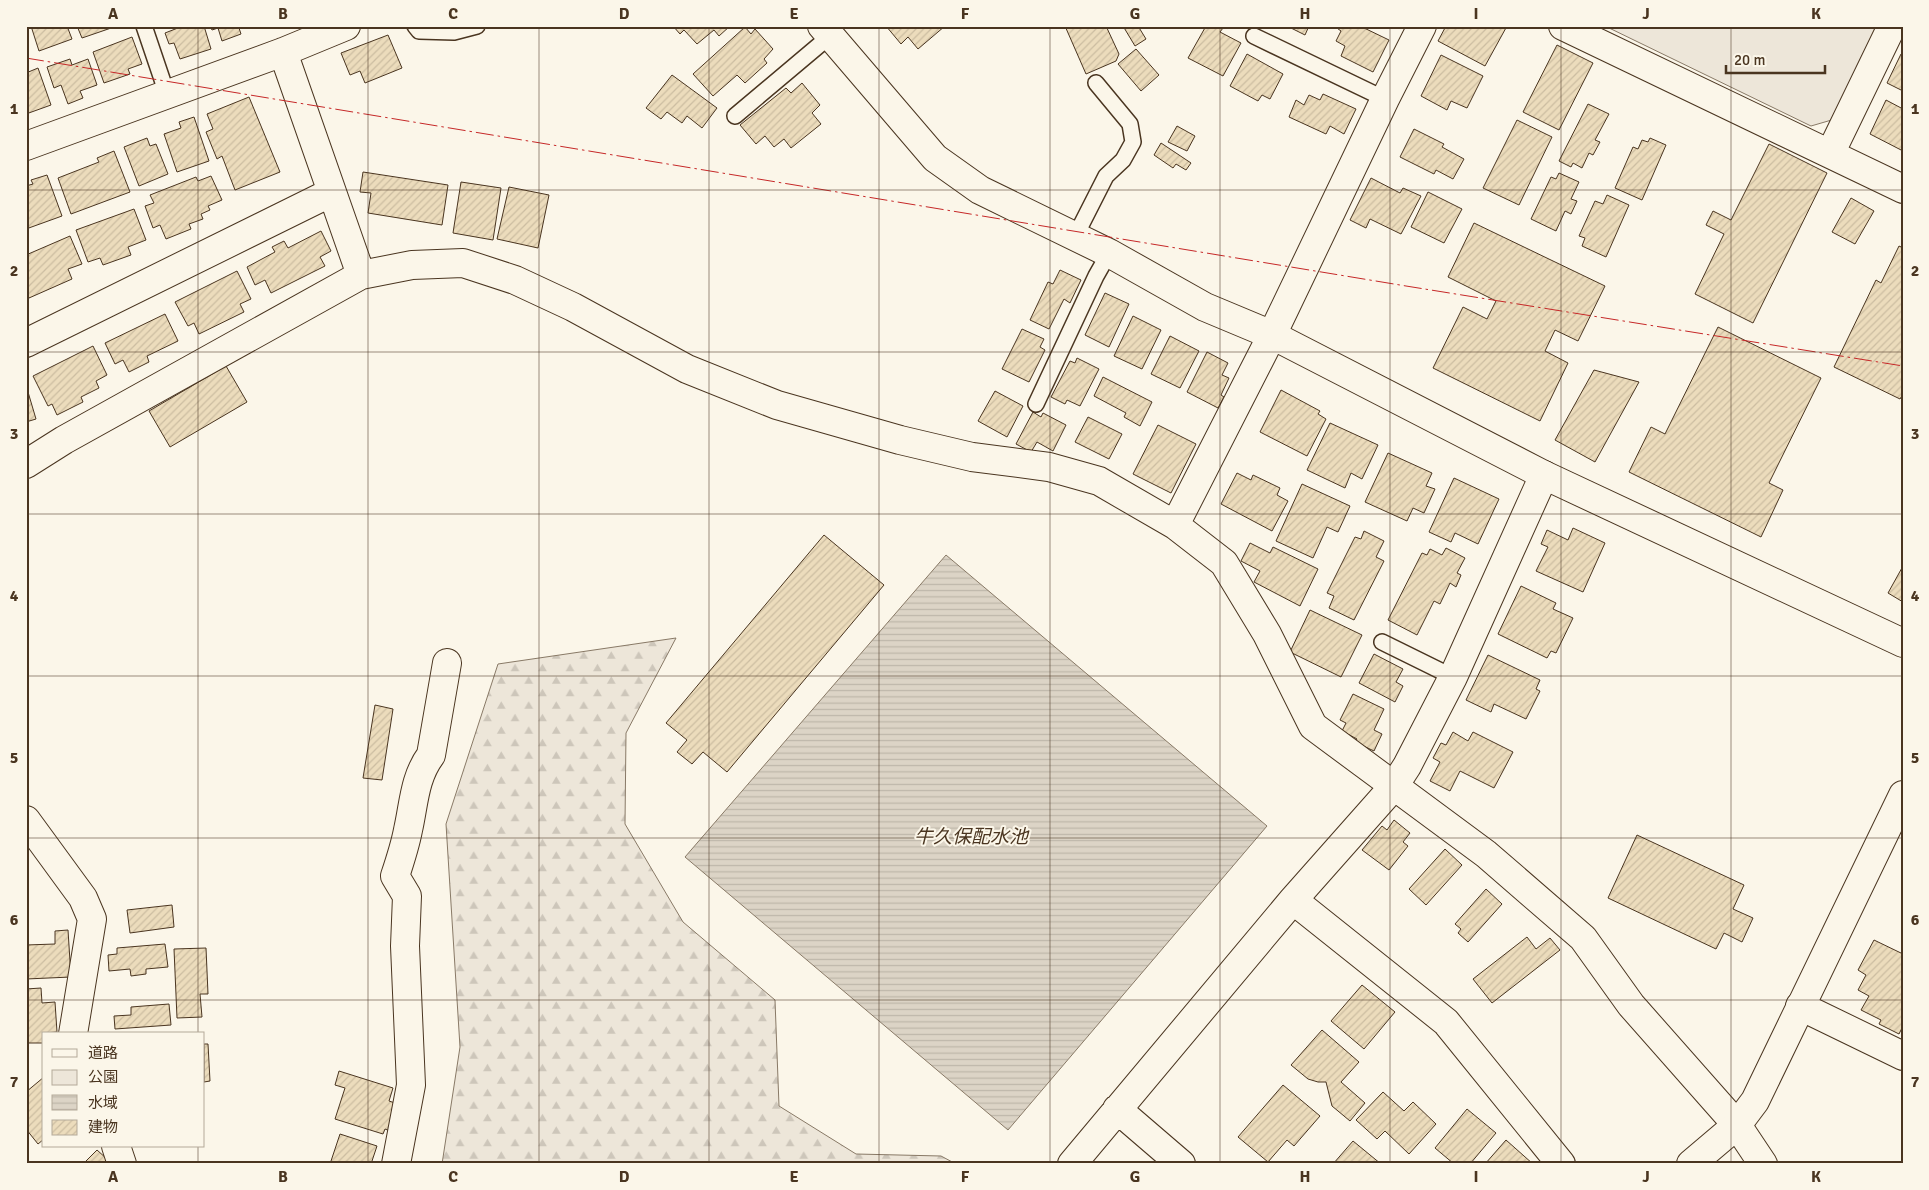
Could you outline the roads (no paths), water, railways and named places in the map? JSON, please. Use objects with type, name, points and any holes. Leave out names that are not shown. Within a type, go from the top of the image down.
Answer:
[{"type":"street","points":[[26,146],[283,52],[346,26]]},
{"type":"street","points":[[1176,525],[1272,335],[1422,26]]},
{"type":"street","points":[[1563,26],[1903,189]]},
{"type":"street","points":[[1830,154],[1892,26]]},
{"type":"street","points":[[826,31],[935,158],[980,190],[1109,253],[1205,307],[1272,335],[1544,474],[1903,643]]},
{"type":"street","points":[[283,52],[361,275]]},
{"type":"street","points":[[26,343],[332,192]]},
{"type":"street","points":[[26,464],[64,440],[361,275],[412,265],[463,263],[515,280],[573,307],[686,369],[777,406],[900,440],[972,457],[1049,467],[1099,481],[1176,525],[1224,563],[1267,634],[1313,726],[1486,854],[1583,938],[1631,1005],[1737,1125],[1763,1164]]},
{"type":"street","points":[[1072,1164],[1293,900],[1394,786],[1407,766],[1453,677],[1544,474]]},
{"type":"street","points":[[396,1164],[411,1085],[405,946],[407,896],[395,876],[408,831],[418,779],[422,767],[431,755],[447,663]]},
{"type":"street","points":[[1691,1164],[1737,1125],[1755,1101],[1903,795]]},
{"type":"street","points":[[26,820],[83,898],[92,919],[73,1032]]},
{"type":"street","points":[[1293,900],[1446,1022],[1561,1164]]},
{"type":"street","points":[[1800,1006],[1903,1056]]},
{"type":"street","points":[[1117,1109],[1181,1164]]},
{"type":"street","points":[[117,1148],[122,1164]]},
{"type":"lane","points":[[144,26],[167,94]]},
{"type":"lane","points":[[415,26],[419,31],[454,32],[477,26]]},
{"type":"lane","points":[[735,116],[826,31]]},
{"type":"lane","points":[[1254,36],[1385,99]]},
{"type":"lane","points":[[1075,237],[1106,176],[1123,160],[1133,142],[1130,124],[1096,83]]},
{"type":"lane","points":[[1036,404],[1096,276],[1109,253]]},
{"type":"lane","points":[[1382,642],[1453,677]]},
{"type":"water","name":"牛久保配水池","points":[[946,555],[1267,826],[1008,1130],[685,857]]}]
